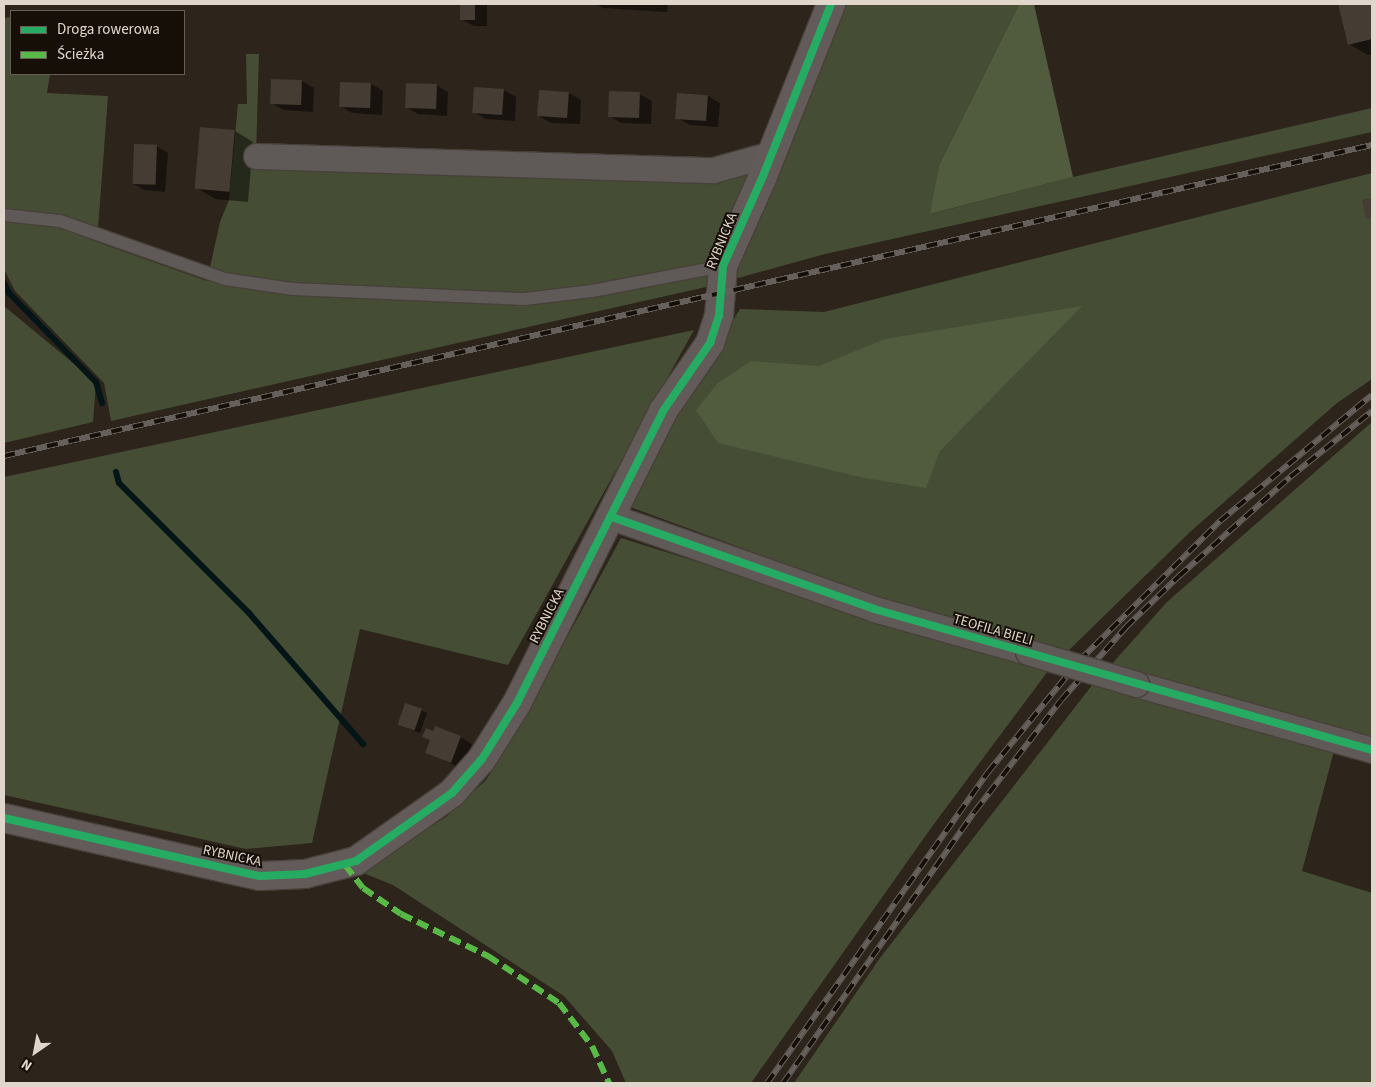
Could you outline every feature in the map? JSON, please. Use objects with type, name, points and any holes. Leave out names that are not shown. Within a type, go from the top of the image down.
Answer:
[{"type":"street","name":"RYBNICKA","points":[[4,818],[260,876],[305,874],[356,861],[452,794],[482,759],[517,703],[612,517],[663,411],[716,330],[723,266],[772,154],[831,4]]},
{"type":"street","points":[[256,156],[713,170],[772,154]]},
{"type":"street","name":"TEOFILA BIELI","points":[[612,517],[874,609],[1372,750]]},
{"type":"lane","points":[[4,215],[60,221],[225,280],[293,289],[525,299],[592,292],[723,266]]},
{"type":"green space","points":[[843,4],[1019,4],[939,165],[931,214],[1073,177],[1372,108],[1372,132],[825,254],[731,280]]},
{"type":"green space","points":[[1019,4],[1034,4],[1073,177],[930,214],[939,165]]},
{"type":"green space","points":[[10,17],[10,75],[50,75],[47,93],[108,96],[97,242],[207,281],[220,222],[229,200],[238,104],[247,104],[246,54],[259,54],[256,155],[755,164],[706,287],[111,421],[104,383],[15,291],[4,269],[4,18]]},
{"type":"green space","points":[[1372,173],[1372,379],[1337,403],[1190,532],[1067,652],[899,606],[630,507],[673,419],[740,309],[824,312]]},
{"type":"green space","points":[[4,306],[96,382],[93,422],[4,443]]},
{"type":"green space","points":[[1082,306],[940,451],[926,488],[864,478],[718,443],[696,410],[717,384],[751,361],[819,366],[885,339]]},
{"type":"green space","points":[[694,330],[508,665],[360,629],[312,843],[246,849],[4,795],[4,477]]},
{"type":"green space","points":[[1372,422],[1372,738],[1110,666],[1167,602]]},
{"type":"green space","points":[[621,538],[1048,671],[931,828],[751,1083],[626,1083],[612,1051],[564,996],[393,885],[358,871],[446,817],[486,780],[512,739]]},
{"type":"green space","points":[[1093,684],[1334,751],[1302,871],[1372,893],[1372,1083],[794,1083],[880,958]]},
{"type":"building","points":[[460,4],[475,4],[475,20],[460,20]]},
{"type":"building","points":[[1338,4],[1372,4],[1372,39],[1348,45]]},
{"type":"building","points":[[271,79],[302,80],[301,105],[270,104]]},
{"type":"building","points":[[340,82],[371,83],[370,108],[339,107]]},
{"type":"building","points":[[406,83],[437,84],[436,109],[405,108]]},
{"type":"building","points":[[474,87],[504,89],[502,115],[472,113]]},
{"type":"building","points":[[539,90],[569,92],[567,118],[537,116]]},
{"type":"building","points":[[609,91],[640,92],[639,118],[608,117]]},
{"type":"building","points":[[677,93],[708,95],[706,121],[675,119]]},
{"type":"building","points":[[200,127],[235,130],[229,192],[195,189]]},
{"type":"building","points":[[134,144],[157,145],[156,185],[133,184]]},
{"type":"building","points":[[1372,198],[1372,218],[1366,219],[1362,200]]},
{"type":"building","points":[[405,703],[422,709],[415,731],[398,725]]},
{"type":"building","points":[[435,726],[461,736],[451,763],[425,753],[430,740],[422,737],[426,728],[433,731]]},
{"type":"waterway","points":[[4,283],[9,293],[96,382],[102,403]]},
{"type":"waterway","points":[[116,472],[119,483],[249,613],[363,744]]},
{"type":"railway","points":[[4,456],[1372,145]]},
{"type":"railway","points":[[767,1083],[988,772],[1079,661],[1220,521],[1372,395]]},
{"type":"railway","points":[[783,1083],[975,811],[1061,700],[1126,627],[1179,576],[1290,477],[1372,411]]},
{"type":"marked path","points":[[345,865],[363,888],[401,914],[488,956],[559,1003],[592,1046],[609,1083]]},
{"type":"cycle path","points":[[4,818],[260,876],[305,874],[356,861],[452,793],[482,759],[517,703],[663,411],[710,343],[719,316],[723,266],[763,176],[831,4]]},
{"type":"cycle path","points":[[612,517],[874,609],[1372,750]]}]
